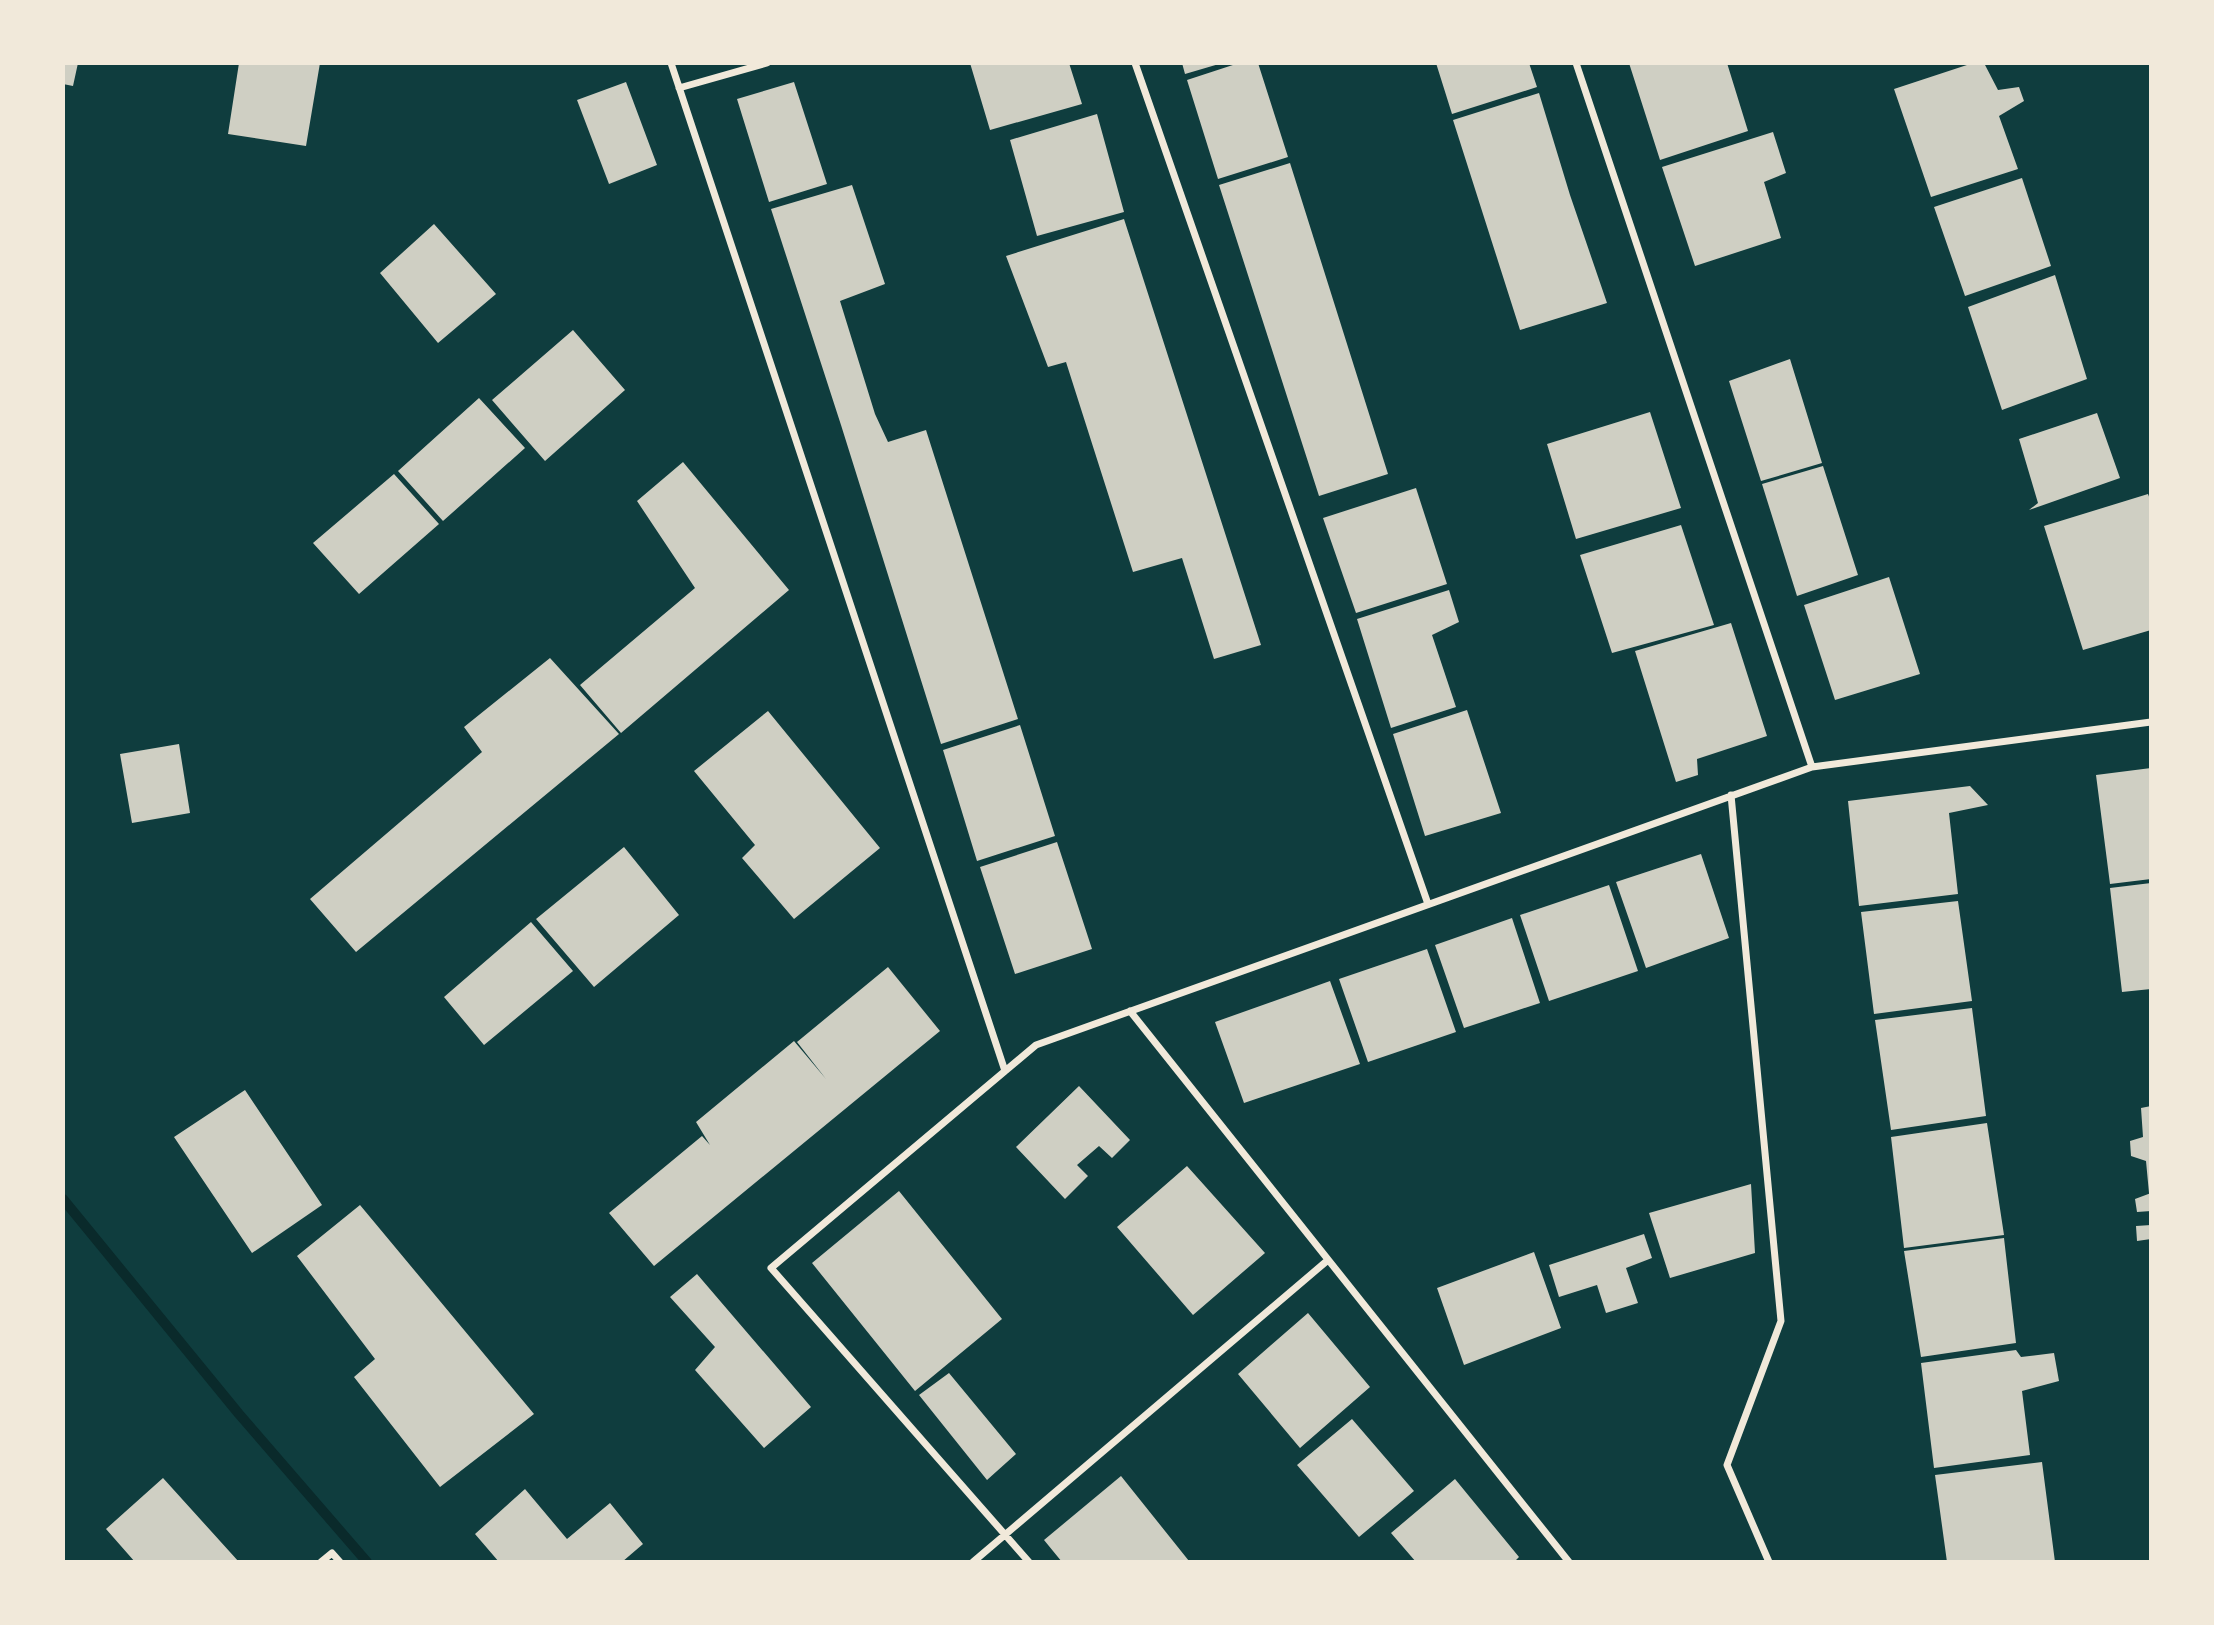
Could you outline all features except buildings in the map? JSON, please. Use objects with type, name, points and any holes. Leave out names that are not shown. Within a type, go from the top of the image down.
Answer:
[{"type":"street","points":[[671,63],[1005,1071]]},
{"type":"street","points":[[679,88],[767,63]]},
{"type":"street","points":[[1135,63],[1428,904]]},
{"type":"street","points":[[1576,63],[1812,767]]},
{"type":"street","points":[[1029,1562],[771,1268],[1036,1045],[1812,767],[2151,722]]},
{"type":"street","points":[[1731,795],[1781,1321],[1727,1465],[1769,1562]]},
{"type":"street","points":[[1130,1011],[1569,1562]]},
{"type":"street","points":[[973,1562],[1328,1260]]},
{"type":"street","points":[[321,1562],[332,1553],[340,1562]]},
{"type":"waterway","points":[[63,1199],[239,1414],[367,1562]]}]
